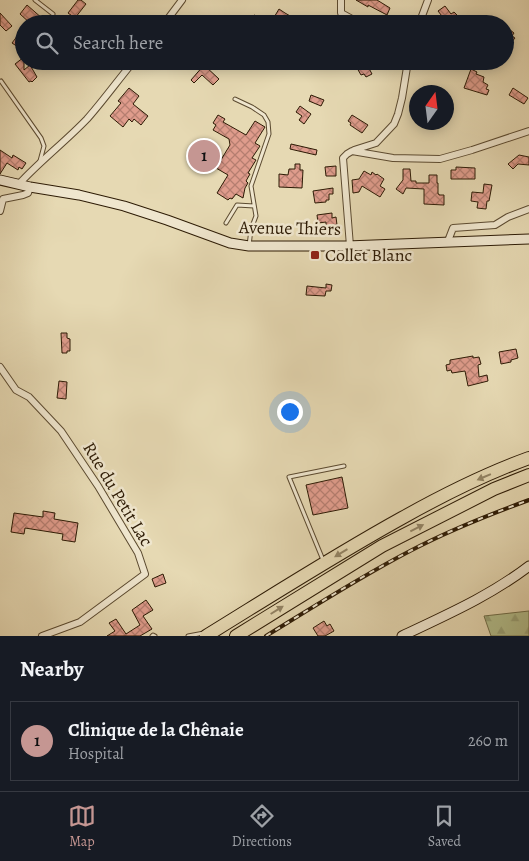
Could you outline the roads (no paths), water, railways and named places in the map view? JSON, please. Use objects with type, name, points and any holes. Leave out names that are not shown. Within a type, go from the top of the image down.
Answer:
[{"type":"highway","points":[[210,633],[324,563],[427,504],[473,481],[529,458]]},
{"type":"highway","points":[[236,636],[382,546],[494,489],[529,475]]},
{"type":"main road","name":"Avenue Thiers","points":[[0,180],[79,195],[124,206],[230,243],[249,246],[350,246],[529,239]]},
{"type":"main road","points":[[402,636],[492,592],[529,566]]},
{"type":"street","points":[[171,15],[182,0]]},
{"type":"street","points":[[342,0],[341,13],[345,15]]},
{"type":"street","points":[[422,15],[428,0]]},
{"type":"street","points":[[19,184],[88,118],[127,70]]},
{"type":"street","points":[[350,246],[343,158],[352,151],[376,143],[394,124],[402,98],[407,70]]},
{"type":"street","points":[[352,151],[393,158],[440,158],[472,150],[529,131]]},
{"type":"street","points":[[0,211],[3,199],[28,193],[30,187]]},
{"type":"street","points":[[448,242],[453,228],[495,225],[508,216],[529,208]]},
{"type":"street","name":"Rue du Petit Lac","points":[[0,367],[16,390],[30,397],[61,431],[98,486],[138,553],[145,574],[80,622],[42,636]]},
{"type":"lane","points":[[35,0],[53,14]]},
{"type":"lane","points":[[2,82],[41,138],[44,146],[40,162]]},
{"type":"lane","points":[[235,99],[264,115],[268,122],[269,134],[252,186],[256,216],[251,229],[249,246]]},
{"type":"lane","points":[[226,223],[237,205],[254,206]]},
{"type":"lane","points":[[324,563],[289,478],[344,466]]},
{"type":"lane","points":[[188,636],[210,633]]},
{"type":"railway","points":[[266,636],[410,551],[498,511],[529,500]]},
{"type":"place","name":"Clinique de la Chênaie","points":[[204,156]]},
{"type":"place","name":"Collet Blanc","points":[[315,255]]}]
